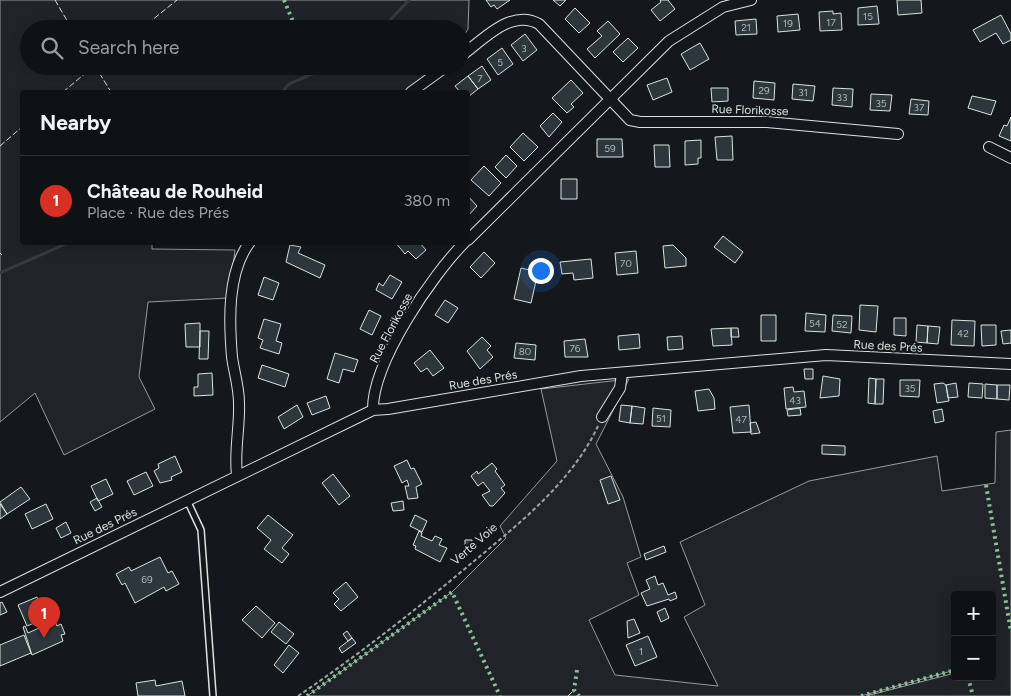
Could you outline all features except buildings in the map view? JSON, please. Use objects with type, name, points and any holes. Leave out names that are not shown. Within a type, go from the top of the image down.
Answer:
[{"type":"street","name":"Rue Florikosse","points":[[470,238],[669,41],[723,7],[751,0]]},
{"type":"street","points":[[470,50],[510,21],[526,18],[539,24],[610,98]]},
{"type":"street","points":[[414,90],[435,75]]},
{"type":"street","name":"Rue Florikosse","points":[[610,98],[630,120],[640,122],[737,120],[898,134]]},
{"type":"street","points":[[989,147],[1011,158]]},
{"type":"street","points":[[237,475],[235,461],[239,401],[231,345],[232,297],[235,274],[243,252],[248,245]]},
{"type":"street","name":"Rue Florikosse","points":[[373,410],[373,396],[377,380],[404,327],[441,269],[463,245]]},
{"type":"street","name":"Rue des Prés","points":[[0,592],[187,499],[373,410],[555,380],[826,355],[1011,364]]},
{"type":"street","points":[[602,417],[620,388],[622,373]]},
{"type":"lane","points":[[187,499],[201,530],[213,696]]},
{"type":"path","name":"Verte Voie","points":[[298,696],[400,623],[504,535],[561,483],[586,451],[602,417]]},
{"type":"shaded area","points":[[0,0],[469,0],[468,20],[20,20],[20,75],[425,75],[406,90],[20,90],[20,245],[152,245],[152,249],[235,250],[229,298],[148,302],[139,377],[155,409],[64,455],[35,393],[0,422]]},
{"type":"shaded area","points":[[629,379],[596,444],[623,497],[641,557],[627,563],[639,595],[589,620],[615,675],[718,686],[684,617],[705,605],[680,542],[809,481],[937,456],[942,491],[995,483],[996,432],[1011,430],[1011,696],[866,696],[951,674],[951,681],[996,681],[996,591],[951,591],[951,671],[861,696],[307,696],[452,592],[506,538],[500,526],[557,461],[541,389]]},
{"type":"waterway","points":[[390,20],[409,0]]},
{"type":"waterway","points":[[284,90],[289,84],[310,75]]},
{"type":"waterway","points":[[0,273],[63,245]]},
{"type":"hedge","points":[[284,0],[292,20]]},
{"type":"hedge","points":[[986,485],[1011,632]]},
{"type":"hedge","points":[[307,696],[452,592],[500,696]]},
{"type":"hedge","points":[[577,670],[574,690],[579,696]]},
{"type":"hedge","points":[[861,696],[951,671]]},
{"type":"hedge","points":[[969,681],[973,696]]},
{"type":"fence","points":[[55,0],[67,20]]},
{"type":"fence","points":[[152,20],[177,0]]},
{"type":"fence","points":[[65,90],[83,75]]},
{"type":"fence","points":[[101,75],[110,90]]},
{"type":"fence","points":[[0,146],[20,129]]},
{"type":"fence","points":[[568,696],[574,690]]},
{"type":"place","name":"Château de Rouheid","points":[[44,638]]}]
